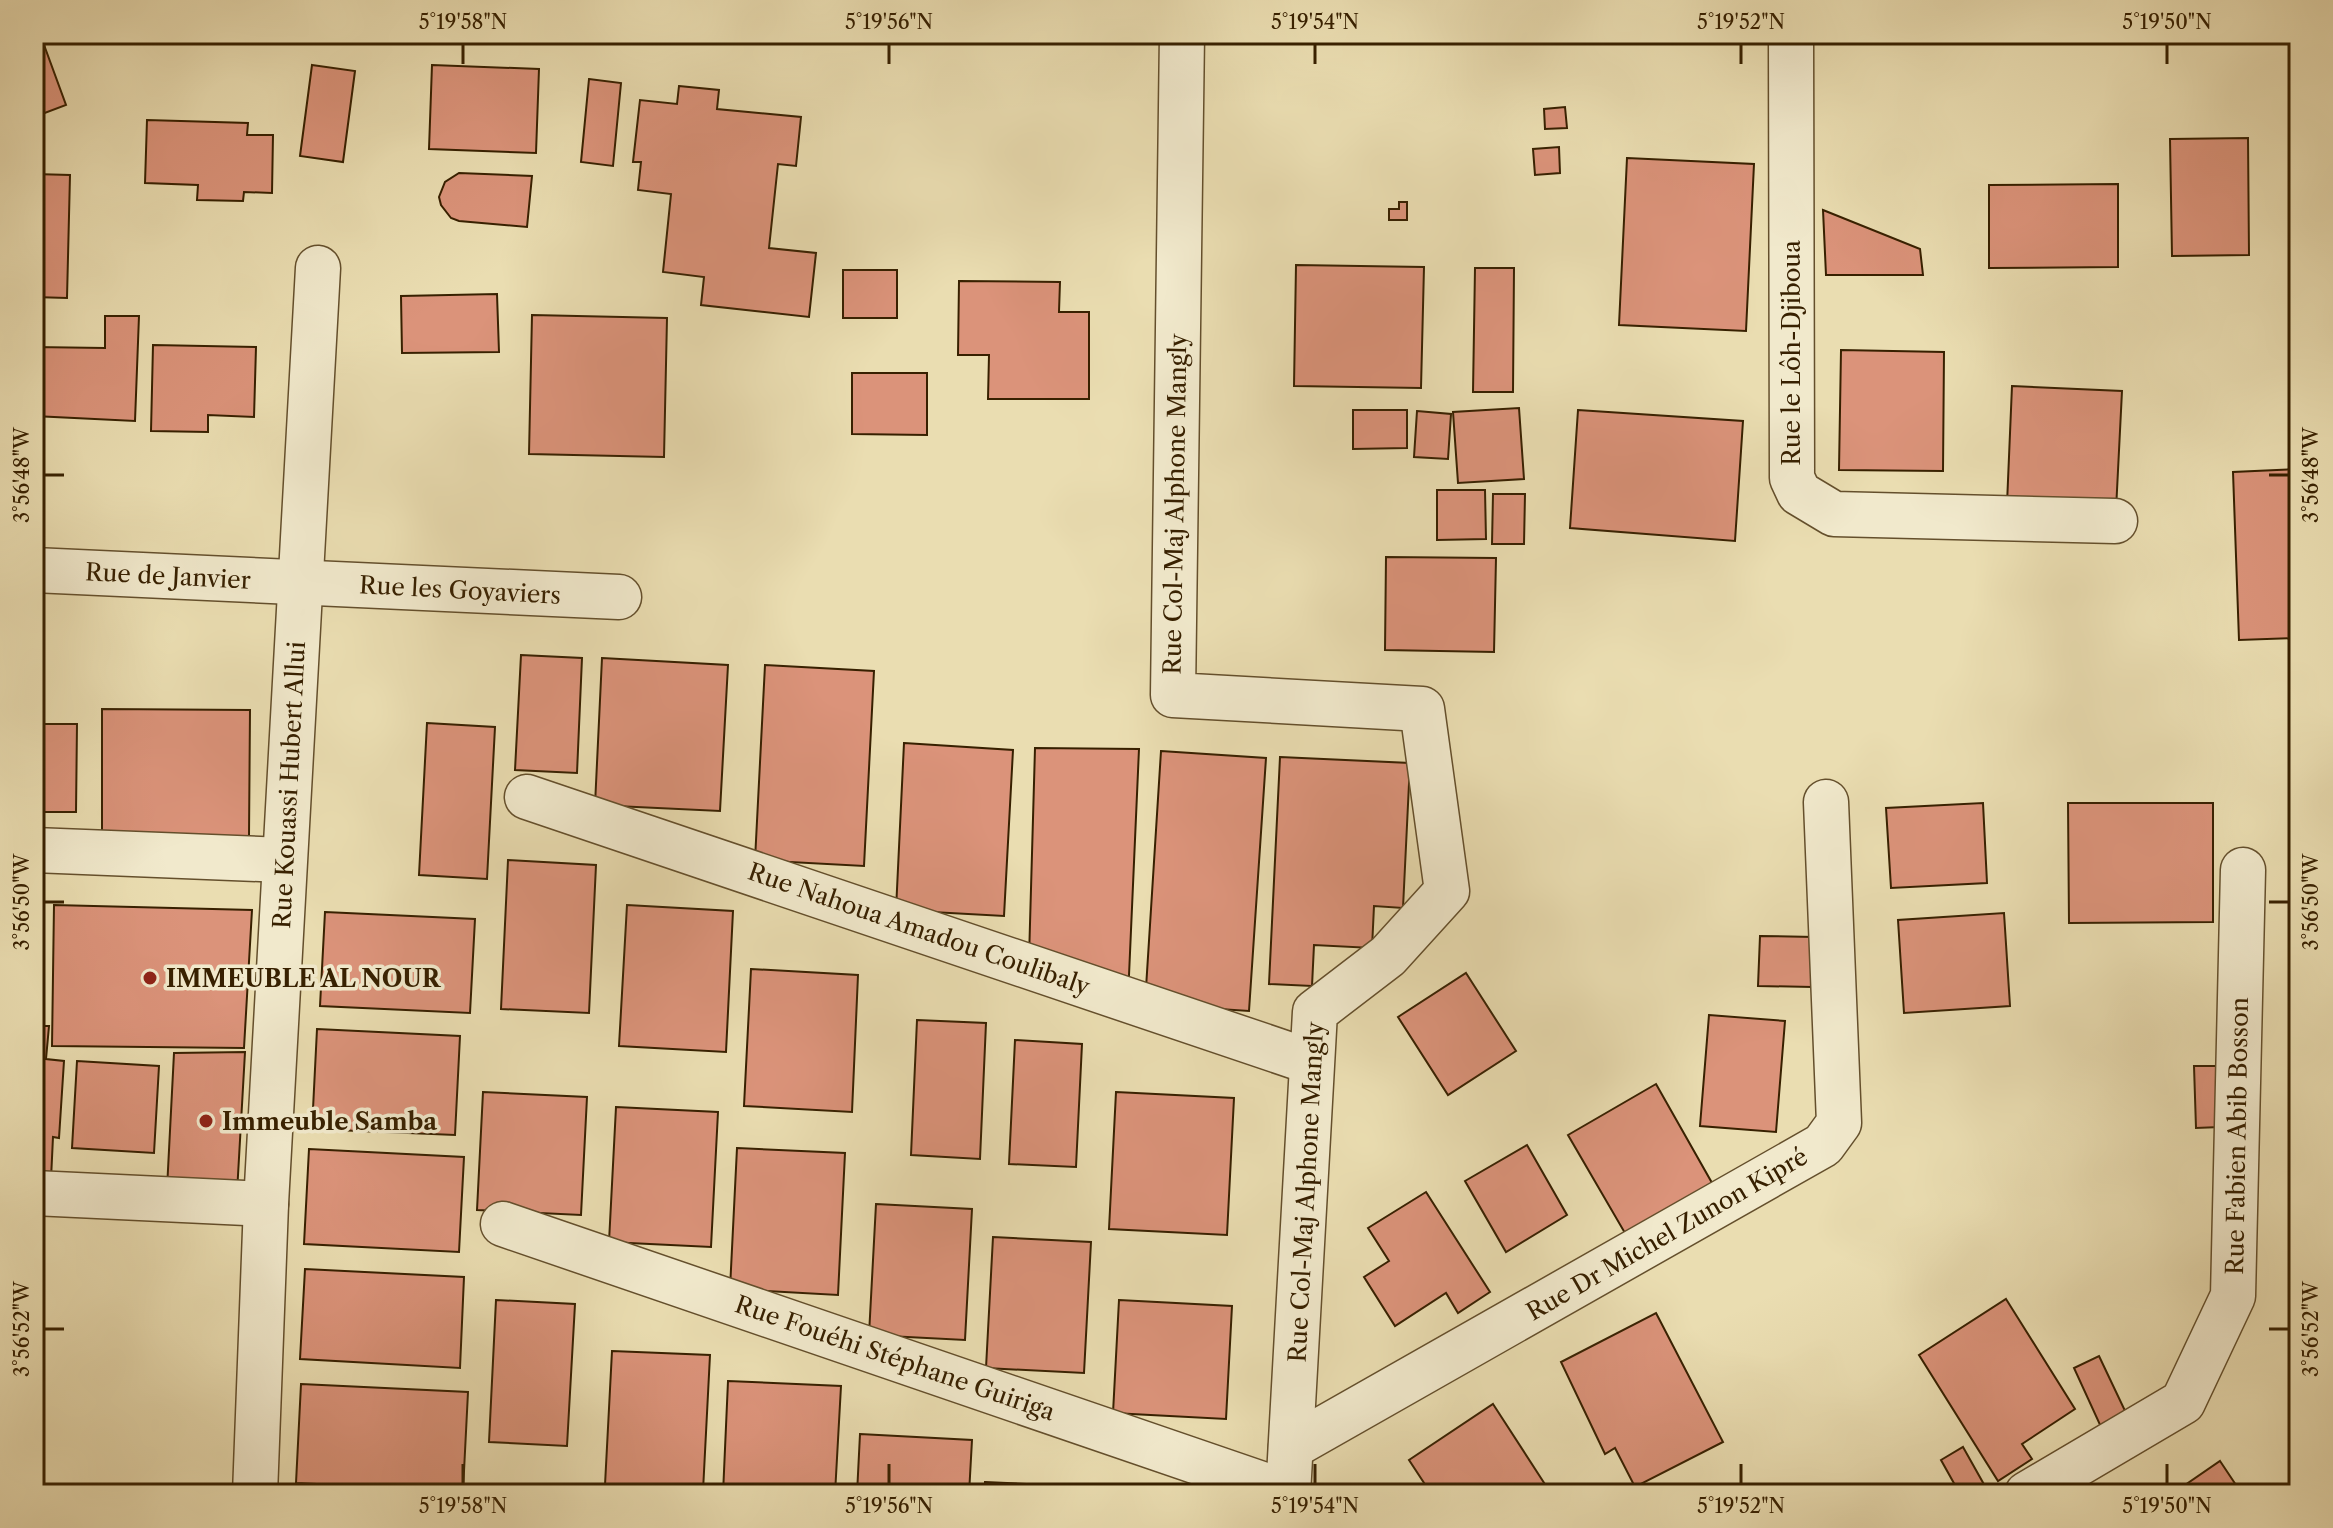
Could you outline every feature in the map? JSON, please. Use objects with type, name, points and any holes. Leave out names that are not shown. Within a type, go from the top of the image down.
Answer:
[{"type":"street","name":"Rue Col-Maj Alphone Mangly","points":[[1182,34],[1173,695],[1422,709],[1447,891],[1388,956],[1315,1012],[1288,1493]]},
{"type":"street","name":"Rue le Lôh-Djiboua","points":[[1791,34],[1792,478],[1799,493],[1834,514],[2115,521]]},
{"type":"street","name":"Rue Kouassi Hubert Allui","points":[[255,1494],[266,1204],[318,268]]},
{"type":"street","name":"Rue de Janvier","points":[[34,570],[302,583]]},
{"type":"street","name":"Rue les Goyaviers","points":[[302,583],[619,597]]},
{"type":"street","name":"Rue Nahoua Amadou Coulibaly","points":[[527,797],[1311,1062]]},
{"type":"street","name":"Rue Dr Michel Zunon Kipré","points":[[1291,1447],[1823,1145],[1839,1123],[1826,802]]},
{"type":"street","points":[[34,850],[284,860]]},
{"type":"street","name":"Rue Fabien Abib Bosson","points":[[2027,1494],[2183,1402],[2233,1296],[2243,870]]},
{"type":"street","points":[[34,1193],[266,1204]]},
{"type":"street","name":"Rue Fouéhi Stéphane Guiriga","points":[[503,1224],[1288,1493]]},
{"type":"building","points":[[34,34],[40,34],[66,105],[34,117]]},
{"type":"building","points":[[312,65],[355,71],[343,162],[300,156]]},
{"type":"building","points":[[432,65],[539,69],[536,153],[429,149]]},
{"type":"building","points":[[589,79],[621,83],[613,166],[581,162]]},
{"type":"building","points":[[679,86],[719,90],[717,109],[801,117],[796,166],[778,164],[769,248],[816,253],[809,317],[701,305],[704,277],[663,272],[671,194],[638,190],[641,162],[633,162],[640,100],[677,104]]},
{"type":"building","points":[[1565,107],[1567,128],[1545,129],[1544,109]]},
{"type":"building","points":[[147,120],[248,123],[247,135],[273,135],[272,193],[244,192],[243,201],[197,200],[198,185],[145,183]]},
{"type":"building","points":[[2248,138],[2249,255],[2172,256],[2170,139]]},
{"type":"building","points":[[1559,147],[1560,173],[1535,175],[1533,149]]},
{"type":"building","points":[[1627,158],[1754,164],[1746,331],[1619,325]]},
{"type":"building","points":[[459,173],[532,176],[527,227],[451,218],[439,197],[445,182]]},
{"type":"building","points":[[34,174],[70,175],[67,298],[34,297]]},
{"type":"building","points":[[2118,184],[2118,267],[1989,268],[1989,185]]},
{"type":"building","points":[[1399,202],[1407,202],[1407,220],[1389,220],[1389,209],[1399,209]]},
{"type":"building","points":[[1823,210],[1920,249],[1923,275],[1826,275]]},
{"type":"building","points":[[1296,265],[1424,267],[1421,388],[1294,386]]},
{"type":"building","points":[[1475,268],[1514,268],[1513,392],[1473,392]]},
{"type":"building","points":[[843,270],[897,270],[897,318],[843,318]]},
{"type":"building","points":[[959,281],[1060,282],[1059,312],[1089,312],[1089,399],[988,399],[989,355],[958,355]]},
{"type":"building","points":[[497,294],[499,352],[402,353],[401,296]]},
{"type":"building","points":[[532,315],[667,318],[664,457],[529,454]]},
{"type":"building","points":[[105,316],[139,316],[135,421],[34,416],[34,347],[105,348]]},
{"type":"building","points":[[153,345],[256,347],[254,417],[208,415],[208,432],[151,431]]},
{"type":"building","points":[[1841,350],[1944,352],[1943,471],[1839,470]]},
{"type":"building","points":[[852,373],[927,373],[927,435],[852,434]]},
{"type":"building","points":[[2012,386],[2122,391],[2116,510],[2007,504]]},
{"type":"building","points":[[1519,408],[1524,479],[1458,483],[1453,412]]},
{"type":"building","points":[[1353,410],[1407,410],[1407,448],[1353,449]]},
{"type":"building","points":[[1578,410],[1743,421],[1735,541],[1570,528]]},
{"type":"building","points":[[1417,411],[1451,414],[1448,459],[1414,457]]},
{"type":"building","points":[[2299,469],[2299,638],[2239,640],[2233,472]]},
{"type":"building","points":[[1437,490],[1485,490],[1486,539],[1437,540]]},
{"type":"building","points":[[1493,494],[1525,494],[1524,544],[1492,544]]},
{"type":"building","points":[[1386,557],[1496,558],[1494,652],[1385,650]]},
{"type":"building","points":[[521,655],[582,658],[577,773],[515,770]]},
{"type":"building","points":[[602,658],[728,665],[720,811],[595,805]]},
{"type":"building","points":[[765,665],[874,671],[864,866],[755,860]]},
{"type":"building","points":[[102,709],[250,710],[249,837],[102,836]]},
{"type":"building","points":[[427,723],[495,727],[487,879],[419,875]]},
{"type":"building","points":[[34,724],[77,724],[76,812],[34,812]]},
{"type":"building","points":[[904,743],[1013,750],[1004,916],[896,910]]},
{"type":"building","points":[[1035,748],[1139,749],[1128,998],[1029,959]]},
{"type":"building","points":[[1161,751],[1266,758],[1249,1011],[1145,1004]]},
{"type":"building","points":[[1280,757],[1410,763],[1403,908],[1374,906],[1372,948],[1314,945],[1312,986],[1269,984]]},
{"type":"building","points":[[1983,803],[1987,883],[1891,888],[1886,808]]},
{"type":"building","points":[[2068,803],[2213,803],[2213,922],[2069,923]]},
{"type":"building","points":[[508,860],[596,865],[589,1013],[501,1009]]},
{"type":"building","name":"IMMEUBLE AL NOUR","points":[[54,905],[252,910],[244,1048],[52,1046]]},
{"type":"building","points":[[627,905],[733,911],[726,1052],[619,1046]]},
{"type":"building","points":[[325,912],[475,919],[470,1013],[320,1006]]},
{"type":"building","points":[[2004,913],[2010,1006],[1904,1013],[1898,920]]},
{"type":"building","points":[[1760,936],[1814,937],[1812,987],[1758,986]]},
{"type":"building","points":[[751,969],[858,975],[852,1112],[744,1106]]},
{"type":"building","points":[[1466,973],[1516,1051],[1448,1095],[1398,1017]]},
{"type":"building","points":[[1709,1015],[1785,1021],[1776,1132],[1700,1126]]},
{"type":"building","points":[[917,1020],[986,1023],[980,1159],[911,1155]]},
{"type":"building","points":[[34,1026],[49,1026],[46,1059],[64,1061],[59,1138],[53,1137],[51,1179],[34,1178]]},
{"type":"building","points":[[317,1029],[460,1036],[455,1135],[312,1129]]},
{"type":"building","points":[[1015,1040],[1082,1044],[1076,1167],[1009,1164]]},
{"type":"building","name":"Immeuble Samba","points":[[245,1052],[237,1193],[167,1189],[174,1053]]},
{"type":"building","points":[[77,1061],[159,1066],[154,1153],[72,1148]]},
{"type":"building","points":[[2194,1066],[2219,1066],[2220,1127],[2196,1128]]},
{"type":"building","points":[[1656,1084],[1716,1190],[1629,1240],[1568,1135]]},
{"type":"building","points":[[483,1092],[587,1097],[581,1215],[477,1210]]},
{"type":"building","points":[[1116,1092],[1234,1098],[1227,1235],[1109,1229]]},
{"type":"building","points":[[616,1107],[718,1112],[711,1247],[609,1242]]},
{"type":"building","points":[[1527,1145],[1567,1215],[1506,1252],[1465,1181]]},
{"type":"building","points":[[737,1148],[845,1153],[838,1295],[730,1289]]},
{"type":"building","points":[[309,1149],[464,1157],[459,1252],[304,1244]]},
{"type":"building","points":[[1426,1192],[1490,1292],[1458,1313],[1446,1293],[1395,1326],[1364,1277],[1389,1261],[1368,1228]]},
{"type":"building","points":[[876,1204],[972,1209],[965,1340],[869,1335]]},
{"type":"building","points":[[993,1237],[1091,1242],[1084,1373],[986,1368]]},
{"type":"building","points":[[305,1269],[464,1277],[460,1368],[300,1359]]},
{"type":"building","points":[[2006,1299],[2075,1409],[2022,1444],[2032,1459],[1998,1481],[1919,1355]]},
{"type":"building","points":[[496,1300],[575,1304],[567,1446],[489,1442]]},
{"type":"building","points":[[1119,1300],[1232,1306],[1226,1419],[1113,1413]]},
{"type":"building","points":[[1656,1313],[1723,1442],[1635,1487],[1615,1448],[1605,1454],[1561,1362]]},
{"type":"building","points":[[612,1351],[710,1355],[703,1491],[605,1485]]},
{"type":"building","points":[[2099,1356],[2127,1415],[2101,1427],[2074,1368]]},
{"type":"building","points":[[728,1381],[841,1386],[835,1494],[723,1494]]},
{"type":"building","points":[[301,1384],[468,1392],[463,1491],[296,1483]]},
{"type":"building","points":[[1493,1404],[1550,1492],[1427,1494],[1430,1492],[1409,1460]]},
{"type":"building","points":[[860,1434],[972,1440],[969,1494],[857,1494]]},
{"type":"building","points":[[1963,1447],[1986,1488],[1976,1494],[1960,1494],[1941,1460]]},
{"type":"building","points":[[2220,1461],[2242,1494],[2172,1494]]},
{"type":"building","points":[[985,1482],[1088,1487],[1088,1494],[984,1494]]},
{"type":"place","name":"IMMEUBLE AL NOUR","points":[[150,978]]},
{"type":"place","name":"Immeuble Samba","points":[[206,1121]]}]
